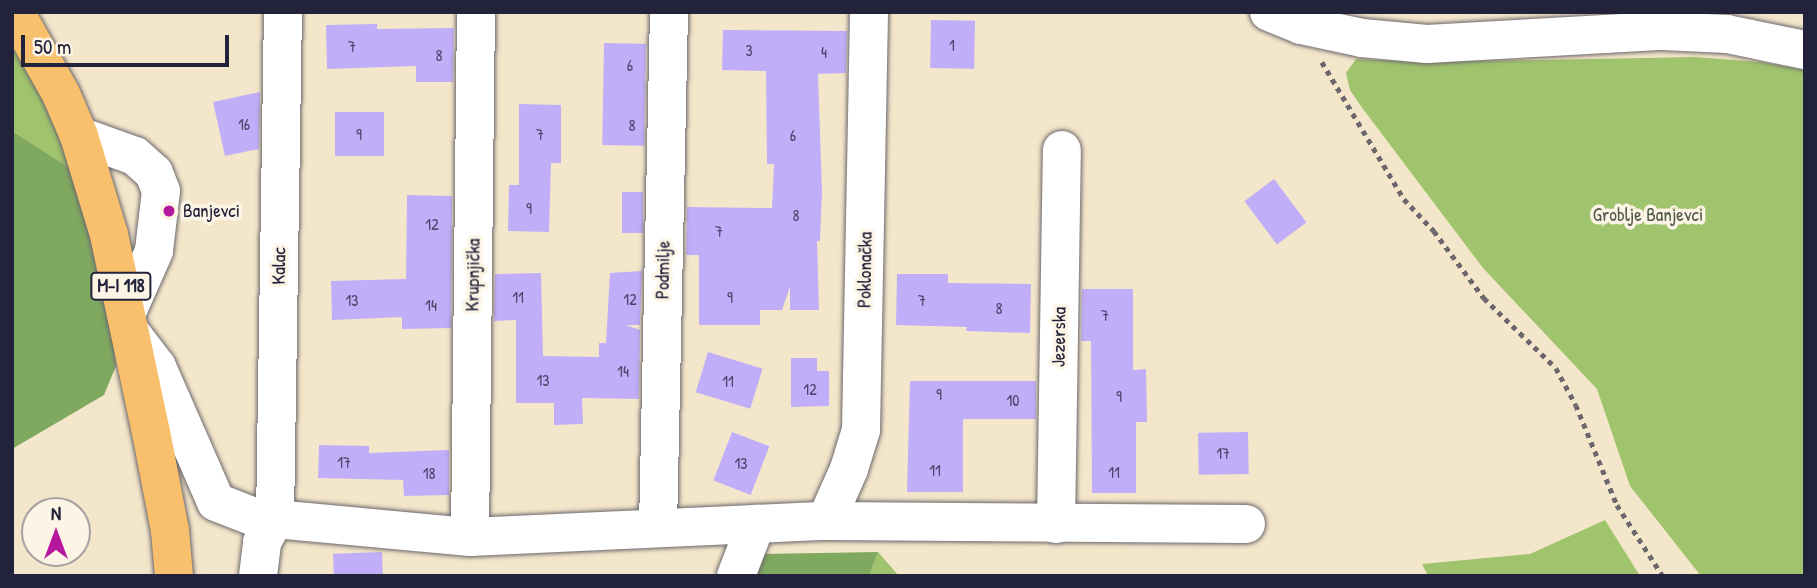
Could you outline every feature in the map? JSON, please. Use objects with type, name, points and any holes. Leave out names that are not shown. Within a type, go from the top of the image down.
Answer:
[{"type":"main road","name":"M-I 118","points":[[15,12],[61,94],[79,136],[109,235],[170,531],[174,576]]},
{"type":"street","name":"Kalac","points":[[258,576],[262,542],[274,521],[283,12]]},
{"type":"street","name":"Krupnjička","points":[[470,537],[476,12]]},
{"type":"street","name":"Podmilje","points":[[658,528],[669,12]]},
{"type":"street","name":"Poklonačka","points":[[826,521],[861,430],[869,12]]},
{"type":"street","points":[[1285,19],[1362,38],[1427,44],[1663,32],[1727,34],[1805,50]]},
{"type":"street","points":[[79,136],[135,156],[154,173],[162,191],[154,251],[129,323],[157,367],[216,502],[274,521],[470,537],[826,521],[1246,524]]},
{"type":"street","name":"Jezerska","points":[[1056,523],[1062,150]]},
{"type":"street","points":[[736,576],[756,524]]},
{"type":"path","points":[[1285,19],[1404,199],[1434,231],[1484,298],[1556,368],[1576,405],[1617,505],[1663,576]]},
{"type":"green space","points":[[12,41],[47,95],[76,172],[12,131]]},
{"type":"green space","name":"Groblje Banjevci","points":[[1695,57],[1760,62],[1805,70],[1805,576],[1701,576],[1630,486],[1597,389],[1483,268],[1363,109],[1350,90],[1346,73],[1356,59],[1424,62]]},
{"type":"green space","points":[[12,131],[76,172],[109,292],[116,366],[104,395],[12,449]]},
{"type":"green space","points":[[1605,520],[1640,576],[1428,576],[1422,564],[1530,554]]},
{"type":"green space","points":[[878,552],[899,576],[869,576]]},
{"type":"green space","points":[[878,552],[869,576],[750,576],[761,554]]},
{"type":"building","points":[[931,20],[975,21],[974,69],[930,68]]},
{"type":"building","points":[[377,24],[377,29],[454,28],[453,82],[416,82],[416,66],[327,69],[326,25]]},
{"type":"building","points":[[723,30],[847,31],[846,73],[818,74],[822,192],[820,241],[817,241],[819,310],[790,310],[790,287],[782,310],[760,310],[760,325],[699,325],[699,255],[686,255],[687,207],[772,208],[774,164],[767,164],[766,71],[722,70]]},
{"type":"building","points":[[604,43],[646,44],[644,146],[602,145]]},
{"type":"building","points":[[260,92],[259,149],[225,156],[213,102]]},
{"type":"building","points":[[519,104],[561,105],[561,163],[551,163],[549,232],[508,231],[509,185],[519,185]]},
{"type":"building","points":[[335,112],[384,112],[384,156],[335,156]]},
{"type":"building","points":[[1274,179],[1306,222],[1277,244],[1244,201]]},
{"type":"building","points":[[622,192],[643,192],[643,233],[622,233]]},
{"type":"building","points":[[407,195],[452,196],[451,328],[402,329],[402,317],[332,320],[331,281],[406,279]]},
{"type":"building","points":[[642,271],[640,325],[626,325],[640,330],[639,399],[582,398],[583,424],[554,425],[554,403],[516,403],[516,320],[494,321],[495,274],[541,273],[543,356],[599,357],[599,343],[606,343],[610,273]]},
{"type":"building","points":[[897,274],[948,274],[948,283],[1031,284],[1030,333],[966,331],[967,327],[896,325]]},
{"type":"building","points":[[1082,289],[1133,289],[1133,370],[1146,369],[1147,422],[1136,422],[1136,493],[1092,493],[1091,341],[1081,341]]},
{"type":"building","points":[[708,352],[763,369],[750,409],[696,392]]},
{"type":"building","points":[[791,358],[817,358],[817,371],[829,371],[829,406],[791,407]]},
{"type":"building","points":[[910,381],[1036,381],[1036,419],[963,419],[963,492],[907,492]]},
{"type":"building","points":[[732,432],[769,446],[751,495],[713,481]]},
{"type":"building","points":[[1248,432],[1249,474],[1199,475],[1198,433]]},
{"type":"building","points":[[319,445],[369,446],[369,453],[449,450],[449,495],[404,496],[403,480],[318,478]]},
{"type":"building","points":[[382,552],[383,576],[334,576],[333,554]]},
{"type":"place","name":"Banjevci","points":[[169,211]]}]
